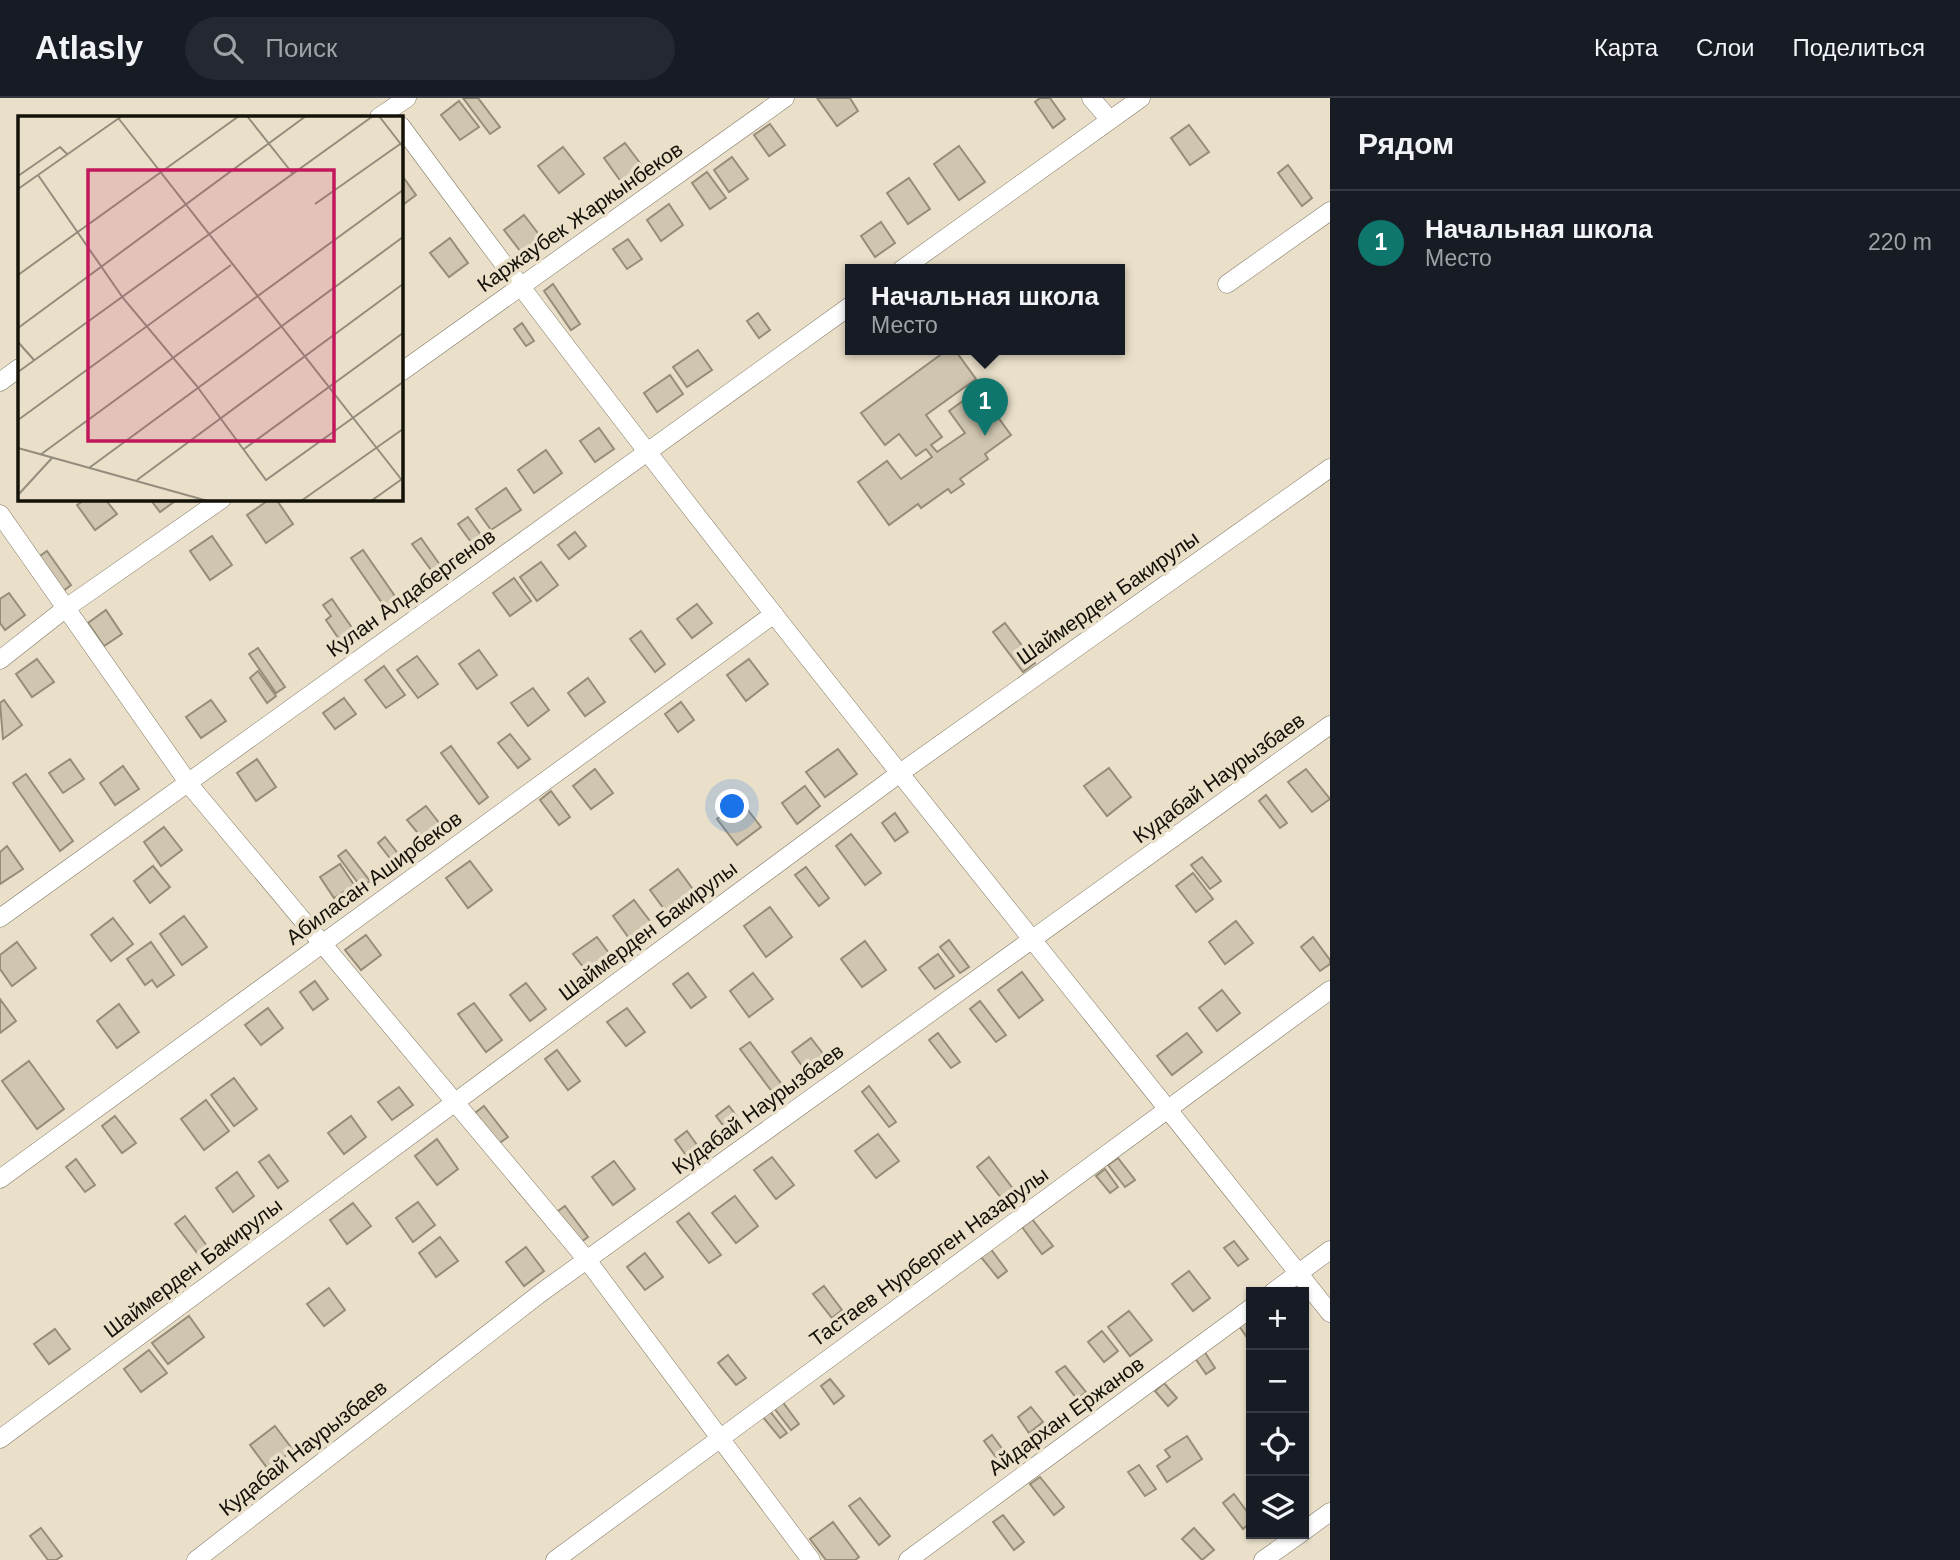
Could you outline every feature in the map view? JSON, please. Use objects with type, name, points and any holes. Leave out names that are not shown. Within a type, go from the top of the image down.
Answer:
[{"type":"street","points":[[386,111],[407,98]]},
{"type":"street","name":"Каржаубек Жаркынбеков","points":[[402,371],[785,98]]},
{"type":"street","points":[[1091,98],[1110,120]]},
{"type":"street","points":[[909,264],[1141,98]]},
{"type":"street","points":[[402,127],[520,288],[774,614],[1330,1313]]},
{"type":"street","points":[[1227,284],[1330,211]]},
{"type":"street","name":"Кулан Алдабергенов","points":[[0,918],[845,310]]},
{"type":"street","points":[[0,382],[18,369]]},
{"type":"street","name":"Шаймерден Бакирулы","points":[[0,1439],[900,773],[1330,468]]},
{"type":"street","points":[[0,660],[66,608],[221,500]]},
{"type":"street","points":[[0,514],[187,781],[587,1260],[811,1560]]},
{"type":"street","name":"Абиласан Аширбеков","points":[[0,1179],[774,614]]},
{"type":"street","name":"Кудабай Наурызбаев","points":[[196,1560],[587,1260],[1330,725]]},
{"type":"street","name":"Тастаев Нурберген Назарулы","points":[[555,1560],[1330,990]]},
{"type":"street","points":[[1280,1287],[1330,1250]]},
{"type":"street","name":"Айдархан Ержанов","points":[[908,1560],[1246,1312]]},
{"type":"street","points":[[1309,1527],[1330,1512]]},
{"type":"street","points":[[1263,1560],[1292,1539]]},
{"type":"building","points":[[463,98],[478,98],[500,127],[490,134]]},
{"type":"building","points":[[817,98],[850,98],[858,111],[837,126]]},
{"type":"building","points":[[1040,98],[1050,98],[1065,119],[1053,128],[1035,102]]},
{"type":"building","points":[[459,101],[479,127],[460,140],[441,115]]},
{"type":"building","points":[[770,124],[785,145],[769,156],[754,135]]},
{"type":"building","points":[[1189,125],[1209,152],[1190,165],[1171,138]]},
{"type":"building","points":[[625,143],[643,167],[622,183],[604,158]]},
{"type":"building","points":[[959,146],[985,182],[959,200],[934,164]]},
{"type":"building","points":[[563,147],[584,174],[559,193],[538,166]]},
{"type":"building","points":[[732,157],[748,179],[729,192],[714,170]]},
{"type":"building","points":[[1288,165],[1312,198],[1302,206],[1278,173]]},
{"type":"building","points":[[707,172],[726,198],[710,209],[692,183]]},
{"type":"building","points":[[402,175],[416,195],[404,204],[402,201]]},
{"type":"building","points":[[909,178],[930,209],[908,224],[887,193]]},
{"type":"building","points":[[669,204],[683,225],[661,241],[647,220]]},
{"type":"building","points":[[524,215],[544,241],[524,256],[504,230]]},
{"type":"building","points":[[881,222],[895,243],[875,257],[861,236]]},
{"type":"building","points":[[450,238],[468,263],[449,277],[430,253]]},
{"type":"building","points":[[628,239],[642,259],[627,269],[613,249]]},
{"type":"building","points":[[553,284],[580,324],[571,330],[544,291]]},
{"type":"building","points":[[758,313],[770,330],[759,338],[747,321]]},
{"type":"building","points":[[522,323],[534,341],[526,346],[514,329]]},
{"type":"building","points":[[698,350],[712,370],[687,387],[673,367]]},
{"type":"building","points":[[940,355],[959,355],[976,379],[926,415],[942,437],[931,445],[937,452],[965,433],[949,411],[978,390],[1011,435],[985,454],[988,459],[960,479],[964,484],[951,493],[948,489],[921,508],[918,504],[889,525],[858,482],[887,461],[901,479],[932,457],[926,449],[916,456],[899,434],[885,445],[861,413]]},
{"type":"building","points":[[670,375],[683,394],[657,412],[644,393]]},
{"type":"building","points":[[599,428],[614,449],[595,462],[580,441]]},
{"type":"building","points":[[546,450],[562,473],[534,493],[518,470]]},
{"type":"building","points":[[506,488],[521,510],[491,530],[476,509]]},
{"type":"building","points":[[84,500],[106,500],[117,514],[95,530],[77,505]]},
{"type":"building","points":[[151,500],[177,500],[160,512]]},
{"type":"building","points":[[269,500],[277,500],[293,524],[266,543],[247,515]]},
{"type":"building","points":[[468,517],[486,542],[476,549],[458,524]]},
{"type":"building","points":[[575,532],[586,546],[569,559],[558,545]]},
{"type":"building","points":[[212,536],[232,565],[210,580],[190,551]]},
{"type":"building","points":[[421,538],[445,572],[437,578],[412,544]]},
{"type":"building","points":[[363,550],[399,602],[387,610],[351,558]]},
{"type":"building","points":[[47,551],[71,585],[62,592],[37,558]]},
{"type":"building","points":[[541,562],[558,585],[537,601],[520,577]]},
{"type":"building","points":[[514,578],[531,601],[510,616],[493,593]]},
{"type":"building","points":[[9,593],[25,615],[5,630],[0,623],[0,599]]},
{"type":"building","points":[[332,599],[357,635],[343,645],[326,620],[331,616],[323,605]]},
{"type":"building","points":[[697,604],[712,623],[692,638],[677,619]]},
{"type":"building","points":[[106,610],[122,634],[104,646],[88,623]]},
{"type":"building","points":[[1005,623],[1035,663],[1023,672],[993,632]]},
{"type":"building","points":[[641,631],[665,664],[655,672],[630,639]]},
{"type":"building","points":[[258,648],[285,687],[276,693],[249,654]]},
{"type":"building","points":[[479,650],[497,675],[477,689],[459,664]]},
{"type":"building","points":[[417,656],[438,684],[418,698],[397,670]]},
{"type":"building","points":[[37,659],[54,682],[32,697],[16,674]]},
{"type":"building","points":[[749,659],[768,684],[746,701],[727,675]]},
{"type":"building","points":[[384,666],[405,695],[386,708],[365,680]]},
{"type":"building","points":[[258,671],[276,696],[267,703],[250,678]]},
{"type":"building","points":[[588,678],[605,702],[585,716],[568,693]]},
{"type":"building","points":[[533,688],[549,710],[528,726],[511,703]]},
{"type":"building","points":[[344,698],[356,714],[335,729],[323,713]]},
{"type":"building","points":[[4,700],[22,725],[3,739],[0,703]]},
{"type":"building","points":[[211,700],[226,721],[201,738],[186,717]]},
{"type":"building","points":[[681,702],[694,720],[678,732],[665,714]]},
{"type":"building","points":[[510,734],[530,759],[518,768],[498,743]]},
{"type":"building","points":[[451,746],[488,797],[479,804],[441,753]]},
{"type":"building","points":[[838,749],[857,774],[825,797],[806,772]]},
{"type":"building","points":[[70,759],[84,779],[63,793],[49,773]]},
{"type":"building","points":[[257,759],[276,787],[256,801],[237,773]]},
{"type":"building","points":[[123,766],[139,789],[115,805],[100,783]]},
{"type":"building","points":[[1109,768],[1131,797],[1107,816],[1084,786]]},
{"type":"building","points":[[595,769],[613,793],[591,809],[573,786]]},
{"type":"building","points":[[1306,769],[1330,799],[1312,812],[1288,782]]},
{"type":"building","points":[[26,774],[73,841],[60,851],[13,783]]},
{"type":"building","points":[[805,786],[820,806],[797,824],[782,803]]},
{"type":"building","points":[[551,791],[570,817],[559,825],[540,800]]},
{"type":"building","points":[[1266,795],[1287,823],[1280,828],[1259,801]]},
{"type":"building","points":[[741,801],[761,827],[737,845],[717,819]]},
{"type":"building","points":[[426,806],[440,824],[422,838],[407,820]]},
{"type":"building","points":[[895,813],[908,832],[895,841],[882,823]]},
{"type":"building","points":[[164,827],[182,850],[161,866],[144,842]]},
{"type":"building","points":[[851,834],[881,873],[865,885],[836,846]]},
{"type":"building","points":[[385,837],[400,856],[393,862],[378,843]]},
{"type":"building","points":[[7,846],[23,869],[0,884],[0,852]]},
{"type":"building","points":[[346,850],[370,881],[361,887],[338,856]]},
{"type":"building","points":[[1202,857],[1221,881],[1210,889],[1191,865]]},
{"type":"building","points":[[470,861],[492,890],[468,908],[446,878]]},
{"type":"building","points":[[340,864],[354,885],[334,898],[320,877]]},
{"type":"building","points":[[153,866],[170,887],[150,903],[134,881]]},
{"type":"building","points":[[806,867],[829,898],[819,906],[795,875]]},
{"type":"building","points":[[678,869],[695,892],[667,913],[650,890]]},
{"type":"building","points":[[1193,873],[1213,899],[1196,912],[1176,886]]},
{"type":"building","points":[[634,900],[656,929],[634,945],[613,916]]},
{"type":"building","points":[[770,907],[792,937],[766,957],[744,926]]},
{"type":"building","points":[[184,916],[207,947],[182,965],[160,934]]},
{"type":"building","points":[[113,918],[133,944],[111,961],[91,935]]},
{"type":"building","points":[[1236,921],[1253,943],[1225,964],[1209,942]]},
{"type":"building","points":[[366,935],[381,955],[361,970],[345,950]]},
{"type":"building","points":[[597,937],[614,960],[591,977],[573,954]]},
{"type":"building","points":[[1313,937],[1330,960],[1330,964],[1320,971],[1301,947]]},
{"type":"building","points":[[949,940],[969,967],[960,973],[940,947]]},
{"type":"building","points":[[865,941],[886,970],[862,987],[841,959]]},
{"type":"building","points":[[17,942],[36,968],[12,986],[0,969],[0,955]]},
{"type":"building","points":[[151,942],[174,975],[157,987],[152,980],[145,985],[127,959]]},
{"type":"building","points":[[938,954],[954,976],[935,989],[919,968]]},
{"type":"building","points":[[1022,972],[1043,1000],[1019,1018],[998,990]]},
{"type":"building","points":[[688,973],[706,997],[691,1008],[673,984]]},
{"type":"building","points":[[753,973],[773,999],[749,1017],[730,991]]},
{"type":"building","points":[[315,981],[328,999],[313,1010],[300,992]]},
{"type":"building","points":[[526,983],[546,1009],[530,1021],[510,995]]},
{"type":"building","points":[[1222,990],[1240,1013],[1217,1031],[1199,1008]]},
{"type":"building","points":[[0,999],[16,1021],[0,1033]]},
{"type":"building","points":[[980,1001],[1006,1035],[996,1042],[970,1009]]},
{"type":"building","points":[[474,1003],[502,1040],[486,1052],[458,1014]]},
{"type":"building","points":[[119,1004],[139,1032],[117,1048],[97,1021]]},
{"type":"building","points":[[268,1008],[283,1028],[261,1045],[245,1025]]},
{"type":"building","points":[[627,1008],[645,1032],[626,1046],[607,1022]]},
{"type":"building","points":[[938,1033],[960,1062],[951,1068],[929,1040]]},
{"type":"building","points":[[1187,1033],[1202,1052],[1172,1075],[1157,1056]]},
{"type":"building","points":[[811,1038],[830,1063],[811,1078],[792,1052]]},
{"type":"building","points":[[750,1042],[789,1094],[779,1101],[740,1049]]},
{"type":"building","points":[[557,1050],[580,1081],[568,1090],[545,1059]]},
{"type":"building","points":[[29,1061],[64,1109],[37,1129],[2,1081]]},
{"type":"building","points":[[234,1078],[257,1109],[234,1126],[211,1095]]},
{"type":"building","points":[[869,1086],[896,1122],[889,1127],[862,1092]]},
{"type":"building","points":[[399,1087],[413,1105],[392,1120],[378,1102]]},
{"type":"building","points":[[206,1100],[229,1131],[204,1150],[181,1119]]},
{"type":"building","points":[[484,1106],[508,1137],[498,1144],[475,1113]]},
{"type":"building","points":[[729,1106],[744,1126],[731,1136],[716,1116]]},
{"type":"building","points":[[115,1116],[136,1143],[122,1153],[102,1126]]},
{"type":"building","points":[[351,1116],[366,1137],[344,1154],[328,1133]]},
{"type":"building","points":[[687,1131],[705,1156],[693,1165],[675,1140]]},
{"type":"building","points":[[878,1134],[899,1161],[876,1178],[855,1151]]},
{"type":"building","points":[[437,1139],[458,1169],[437,1185],[415,1156]]},
{"type":"building","points":[[269,1155],[288,1181],[278,1188],[259,1162]]},
{"type":"building","points":[[772,1157],[794,1185],[776,1199],[754,1170]]},
{"type":"building","points":[[989,1157],[1014,1190],[1002,1199],[977,1167]]},
{"type":"building","points":[[1118,1158],[1135,1180],[1125,1187],[1108,1165]]},
{"type":"building","points":[[76,1159],[95,1185],[85,1192],[66,1167]]},
{"type":"building","points":[[614,1161],[635,1189],[613,1205],[592,1177]]},
{"type":"building","points":[[1105,1169],[1118,1187],[1110,1193],[1096,1176]]},
{"type":"building","points":[[237,1172],[254,1196],[233,1212],[216,1188]]},
{"type":"building","points":[[735,1196],[758,1226],[736,1243],[712,1213]]},
{"type":"building","points":[[418,1202],[435,1225],[413,1242],[396,1218]]},
{"type":"building","points":[[353,1203],[371,1226],[347,1244],[330,1220]]},
{"type":"building","points":[[565,1206],[588,1237],[577,1245],[554,1214]]},
{"type":"building","points":[[689,1213],[721,1255],[709,1263],[677,1222]]},
{"type":"building","points":[[185,1216],[207,1246],[198,1254],[175,1224]]},
{"type":"building","points":[[1032,1219],[1053,1246],[1042,1254],[1022,1227]]},
{"type":"building","points":[[440,1237],[458,1261],[436,1277],[419,1253]]},
{"type":"building","points":[[1234,1241],[1248,1259],[1238,1266],[1224,1248]]},
{"type":"building","points":[[526,1247],[544,1271],[524,1286],[506,1262]]},
{"type":"building","points":[[990,1248],[1007,1271],[998,1278],[980,1256]]},
{"type":"building","points":[[645,1253],[663,1277],[645,1290],[627,1267]]},
{"type":"building","points":[[1189,1271],[1210,1298],[1193,1311],[1172,1284]]},
{"type":"building","points":[[824,1286],[842,1310],[832,1318],[813,1294]]},
{"type":"building","points":[[329,1288],[345,1310],[324,1326],[307,1304]]},
{"type":"building","points":[[1129,1311],[1152,1340],[1130,1356],[1108,1327]]},
{"type":"building","points":[[189,1316],[204,1337],[168,1364],[152,1343]]},
{"type":"building","points":[[1246,1321],[1246,1336],[1239,1326]]},
{"type":"building","points":[[55,1329],[70,1349],[49,1364],[34,1344]]},
{"type":"building","points":[[1102,1331],[1118,1351],[1104,1362],[1088,1342]]},
{"type":"building","points":[[149,1350],[167,1373],[141,1392],[124,1369]]},
{"type":"building","points":[[1204,1351],[1215,1368],[1206,1374],[1195,1358]]},
{"type":"building","points":[[728,1355],[746,1378],[736,1385],[718,1363]]},
{"type":"building","points":[[1065,1366],[1086,1392],[1077,1399],[1056,1372]]},
{"type":"building","points":[[830,1379],[844,1396],[834,1404],[821,1386]]},
{"type":"building","points":[[1164,1383],[1177,1398],[1168,1406],[1155,1391]]},
{"type":"building","points":[[782,1401],[799,1424],[791,1430],[774,1408]]},
{"type":"building","points":[[1031,1407],[1043,1422],[1029,1433],[1018,1417]]},
{"type":"building","points":[[769,1410],[787,1433],[780,1438],[762,1416]]},
{"type":"building","points":[[275,1426],[293,1450],[268,1469],[250,1445]]},
{"type":"building","points":[[992,1435],[1006,1454],[998,1460],[984,1441]]},
{"type":"building","points":[[1187,1436],[1202,1459],[1167,1482],[1157,1466],[1170,1457],[1165,1450]]},
{"type":"building","points":[[1139,1465],[1156,1489],[1145,1496],[1128,1472]]},
{"type":"building","points":[[1040,1477],[1064,1507],[1054,1515],[1030,1484]]},
{"type":"building","points":[[1234,1494],[1246,1510],[1246,1526],[1243,1529],[1223,1503]]},
{"type":"building","points":[[860,1498],[890,1536],[879,1545],[849,1506]]},
{"type":"building","points":[[1003,1515],[1024,1542],[1014,1550],[993,1522]]},
{"type":"building","points":[[833,1522],[859,1557],[855,1560],[826,1560],[810,1539]]},
{"type":"building","points":[[41,1528],[62,1556],[56,1560],[48,1560],[30,1536]]},
{"type":"building","points":[[1194,1528],[1214,1550],[1202,1560],[1182,1539]]},
{"type":"place","name":"Начальная школа","points":[[985,436]]}]
